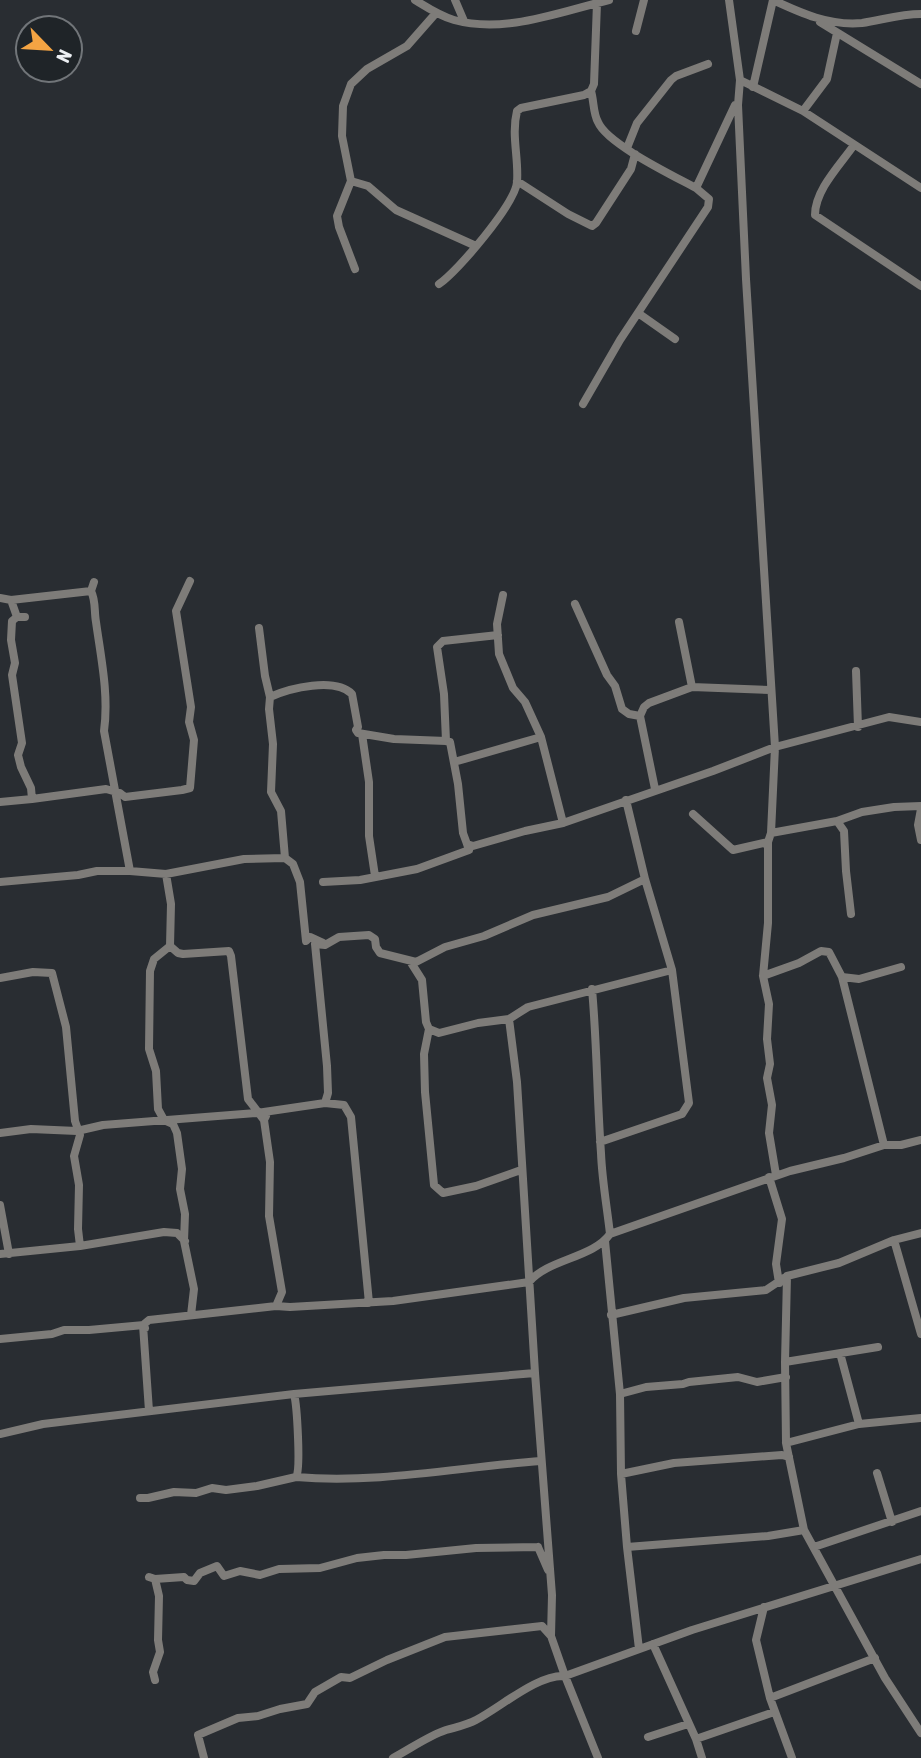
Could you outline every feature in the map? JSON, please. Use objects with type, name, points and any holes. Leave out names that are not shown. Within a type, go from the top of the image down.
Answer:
[{"type":"street","points":[[415,0],[436,13],[464,22],[507,25],[609,0]]},
{"type":"street","points":[[455,0],[464,22]]},
{"type":"street","points":[[636,31],[644,0]]},
{"type":"street","points":[[729,0],[740,80],[738,105],[775,747],[768,923],[763,976],[769,1004],[767,1027],[770,1064],[767,1078],[772,1105],[769,1133],[773,1176],[782,1219],[776,1264],[778,1282],[785,1301]]},
{"type":"street","points":[[753,87],[773,0],[819,20],[921,85]]},
{"type":"street","points":[[583,404],[638,313],[708,207],[709,199],[696,188],[635,154],[602,130],[597,121],[591,91],[594,83],[597,3]]},
{"type":"street","points":[[355,269],[337,216],[351,181],[342,136],[343,106],[351,84],[367,69],[407,46],[436,13]]},
{"type":"street","points":[[819,20],[860,23],[904,14],[921,14]]},
{"type":"street","points":[[803,111],[827,79],[837,33]]},
{"type":"street","points":[[626,148],[638,123],[671,80],[708,64]]},
{"type":"street","points":[[740,80],[803,111],[921,188]]},
{"type":"street","points":[[439,284],[476,247],[514,193],[517,181],[514,144],[517,111],[591,91]]},
{"type":"street","points":[[696,188],[735,106],[738,105]]},
{"type":"street","points":[[854,145],[824,188],[815,207],[815,215],[921,286]]},
{"type":"street","points":[[517,181],[592,226],[631,169],[635,154]]},
{"type":"street","points":[[351,181],[368,186],[396,210],[476,247]]},
{"type":"street","points":[[638,313],[675,340]]},
{"type":"street","points":[[0,802],[100,789],[125,797],[136,797],[190,788],[194,740],[189,722],[191,706],[176,611],[190,581]]},
{"type":"street","points":[[0,598],[11,600],[92,586],[104,668],[104,731],[130,871]]},
{"type":"street","points":[[503,596],[496,624],[499,654],[513,688],[526,702],[541,737],[563,822]]},
{"type":"street","points":[[11,600],[21,617],[12,621],[11,640],[15,663],[12,675],[22,743],[18,755],[20,767],[31,788],[32,799]]},
{"type":"street","points":[[575,604],[607,675],[615,686],[622,709],[629,714],[640,716]]},
{"type":"street","points":[[679,622],[692,687]]},
{"type":"street","points":[[259,628],[270,697],[273,744],[271,792],[281,811],[285,858]]},
{"type":"street","points":[[446,741],[446,710],[438,645],[443,641],[498,635]]},
{"type":"street","points":[[856,671],[858,727]]},
{"type":"street","points":[[270,697],[284,690],[302,687],[334,686],[346,689],[354,699],[358,727],[356,730],[362,734],[450,743],[463,833],[469,850],[417,869],[360,880],[323,882]]},
{"type":"street","points":[[655,789],[640,716],[643,707],[692,687],[770,690]]},
{"type":"street","points":[[467,844],[481,846],[563,822],[775,747],[889,717],[921,722]]},
{"type":"street","points":[[362,734],[369,782],[369,836],[375,876]]},
{"type":"street","points":[[454,762],[541,737]]},
{"type":"street","points":[[600,1142],[682,1114],[687,1109],[688,1090],[672,970],[625,800]]},
{"type":"street","points":[[693,814],[733,850],[873,810],[921,808],[918,825],[921,840]]},
{"type":"street","points":[[836,821],[844,831],[851,914]]},
{"type":"street","points":[[0,882],[78,875],[91,871],[166,874],[244,859],[285,858],[293,864],[299,878],[306,941],[310,937],[325,945]]},
{"type":"street","points":[[166,874],[171,904],[170,946]]},
{"type":"street","points":[[325,1103],[328,1093],[327,1066],[315,944],[325,945],[339,937],[369,935],[375,939],[380,954],[416,962],[445,947],[484,936],[533,915],[608,897],[645,879]]},
{"type":"street","points":[[170,946],[183,954],[229,951],[248,1099],[264,1120]]},
{"type":"street","points":[[170,946],[153,959],[150,971],[149,1049],[155,1064],[158,1109],[164,1120],[173,1124],[177,1133],[182,1169],[180,1189],[185,1214],[186,1254],[194,1289],[191,1315]]},
{"type":"street","points":[[763,976],[799,963],[821,951],[829,952],[842,977],[884,1145]]},
{"type":"street","points":[[410,961],[422,980],[429,1029],[424,1054],[425,1092],[434,1185],[443,1193],[476,1186],[521,1170]]},
{"type":"street","points":[[842,977],[859,979],[901,967]]},
{"type":"street","points":[[429,1029],[439,1033],[478,1023],[509,1019],[528,1007],[672,970]]},
{"type":"street","points":[[0,978],[33,972],[52,973],[66,1027],[78,1131],[74,1156],[79,1185],[80,1247]]},
{"type":"street","points":[[592,989],[597,1035],[600,1142],[611,1315],[620,1394],[621,1474],[626,1547],[639,1649]]},
{"type":"street","points":[[509,1019],[517,1082],[552,1595],[551,1636],[598,1758]]},
{"type":"street","points":[[0,1133],[31,1129],[78,1131],[103,1125],[257,1113],[325,1103],[344,1105],[351,1117],[369,1303]]},
{"type":"street","points":[[269,1110],[264,1120],[269,1153],[269,1216],[282,1292],[276,1306]]},
{"type":"street","points":[[0,1339],[52,1334],[64,1330],[144,1325],[149,1320],[276,1306],[369,1303],[488,1290],[529,1282],[538,1273],[607,1238],[709,1198],[773,1176],[884,1145],[921,1140]]},
{"type":"street","points":[[0,1205],[5,1254],[80,1247],[164,1232],[177,1233],[185,1241]]},
{"type":"street","points":[[611,1315],[684,1298],[766,1290],[787,1276],[839,1263],[894,1240],[921,1233]]},
{"type":"street","points":[[894,1240],[921,1334]]},
{"type":"street","points":[[787,1276],[786,1443],[804,1530],[875,1658],[921,1733]]},
{"type":"street","points":[[144,1325],[151,1411]]},
{"type":"street","points":[[785,1362],[878,1347]]},
{"type":"street","points":[[839,1353],[859,1424]]},
{"type":"street","points":[[0,1434],[43,1424],[294,1394],[535,1373]]},
{"type":"street","points":[[620,1394],[646,1387],[689,1382],[738,1377],[757,1382],[786,1377]]},
{"type":"street","points":[[294,1394],[298,1411],[299,1471],[296,1477]]},
{"type":"street","points":[[786,1443],[859,1424],[921,1418]]},
{"type":"street","points":[[621,1474],[674,1463],[782,1455],[789,1457]]},
{"type":"street","points":[[140,1498],[174,1492],[196,1493],[212,1488],[226,1490],[257,1486],[296,1477],[336,1480],[380,1478],[541,1461]]},
{"type":"street","points":[[877,1473],[892,1521]]},
{"type":"street","points":[[814,1547],[921,1511]]},
{"type":"street","points":[[626,1547],[768,1536],[804,1530]]},
{"type":"street","points":[[538,1547],[545,1538],[548,1542]]},
{"type":"street","points":[[538,1547],[549,1573]]},
{"type":"street","points":[[155,1680],[153,1672],[160,1652],[159,1596],[155,1581],[184,1577],[194,1581],[200,1573],[217,1566],[224,1576],[240,1572],[260,1575],[279,1569],[320,1568],[384,1555],[476,1548],[538,1547]]},
{"type":"street","points":[[393,1758],[445,1730],[476,1720],[512,1696],[554,1675],[565,1676],[764,1607],[921,1559]]},
{"type":"street","points":[[764,1607],[756,1640],[774,1712],[792,1758]]},
{"type":"street","points":[[204,1758],[198,1735],[238,1718],[307,1704],[316,1692],[341,1677],[350,1678],[445,1637],[542,1626],[551,1636]]},
{"type":"street","points":[[653,1644],[702,1758]]},
{"type":"street","points":[[770,1698],[875,1658]]},
{"type":"street","points":[[696,1739],[774,1712]]},
{"type":"street","points":[[648,1737],[688,1724]]}]
